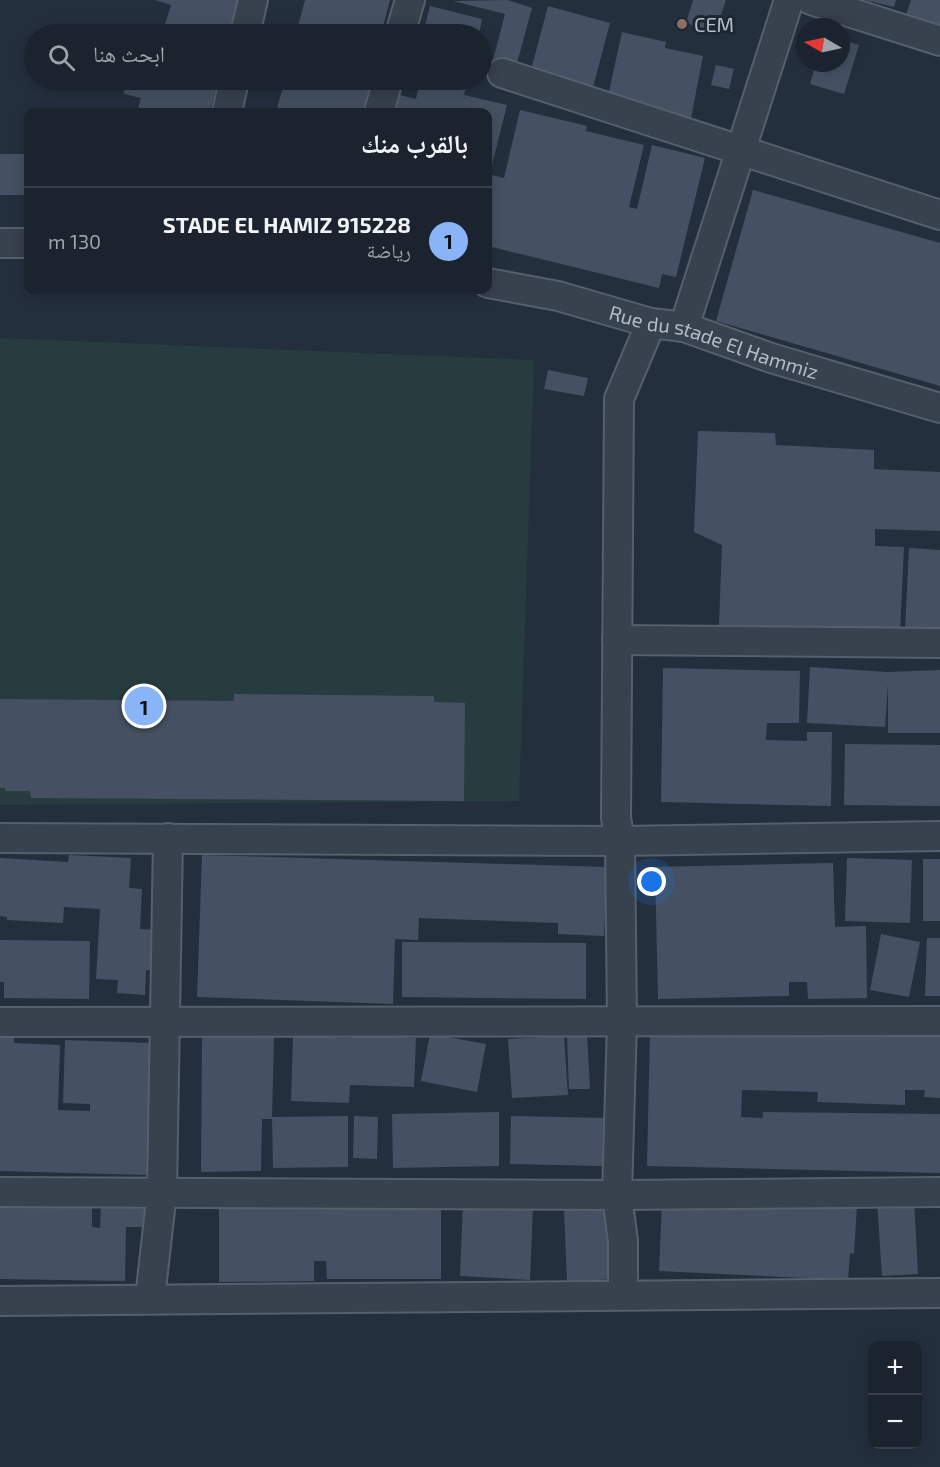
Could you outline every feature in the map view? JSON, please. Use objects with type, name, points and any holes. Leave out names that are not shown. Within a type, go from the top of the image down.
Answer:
[{"type":"street","points":[[247,24],[253,0]]},
{"type":"street","points":[[403,24],[410,0]]},
{"type":"street","points":[[684,327],[789,0]]},
{"type":"street","points":[[811,0],[940,41]]},
{"type":"street","points":[[502,73],[940,215]]},
{"type":"street","points":[[228,108],[232,90]]},
{"type":"street","points":[[380,108],[385,90]]},
{"type":"street","points":[[0,243],[24,243]]},
{"type":"street","name":"Rue du stade El Hammiz","points":[[492,284],[558,296],[651,323],[684,327],[771,358],[940,408]]},
{"type":"street","points":[[623,1294],[623,1241],[617,1195],[621,1022],[620,841],[616,818],[619,399],[651,323]]},
{"type":"street","points":[[617,640],[940,643]]},
{"type":"street","points":[[0,838],[620,841],[940,836]]},
{"type":"street","points":[[150,1298],[162,1192],[168,838]]},
{"type":"street","points":[[0,1022],[940,1022]]},
{"type":"street","points":[[0,1192],[617,1195],[940,1192]]},
{"type":"street","points":[[0,1301],[940,1293]]},
{"type":"green space","points":[[0,338],[534,360],[519,801],[0,805]]},
{"type":"building","points":[[155,0],[239,0],[233,24],[165,24],[171,5]]},
{"type":"building","points":[[305,0],[390,0],[384,24],[299,24]]},
{"type":"building","points":[[508,0],[532,8],[516,67],[493,60],[505,14],[453,1]]},
{"type":"building","points":[[693,0],[726,0],[715,33],[686,23]]},
{"type":"building","points":[[865,0],[896,0],[894,7]]},
{"type":"building","points":[[911,0],[940,0],[940,26],[906,15]]},
{"type":"building","points":[[430,6],[482,19],[481,24],[426,24]]},
{"type":"building","points":[[548,6],[610,23],[592,91],[530,74]]},
{"type":"building","points":[[622,32],[666,42],[665,48],[703,56],[691,118],[607,101]]},
{"type":"building","points":[[850,42],[859,45],[844,94],[810,84],[813,72],[850,72]]},
{"type":"building","points":[[716,65],[734,69],[729,89],[711,85]]},
{"type":"building","points":[[125,90],[216,90],[211,108],[138,108],[141,98],[124,94]]},
{"type":"building","points":[[282,90],[374,90],[369,108],[277,108]]},
{"type":"building","points":[[418,90],[465,90],[464,95],[507,105],[492,165],[492,108],[396,108],[400,95],[416,99]]},
{"type":"building","points":[[520,110],[587,126],[586,131],[644,145],[629,207],[637,209],[652,145],[705,158],[676,277],[662,274],[659,288],[492,247],[492,175],[504,178]]},
{"type":"building","points":[[0,154],[24,154],[24,195],[0,195]]},
{"type":"building","points":[[753,190],[940,243],[940,386],[716,321]]},
{"type":"building","points":[[548,370],[588,378],[584,396],[544,389]]},
{"type":"building","points":[[698,431],[775,433],[776,445],[874,450],[874,469],[940,472],[940,531],[875,529],[875,546],[904,547],[900,633],[719,625],[722,545],[694,532]]},
{"type":"building","points":[[909,548],[940,550],[940,631],[905,630]]},
{"type":"building","points":[[810,667],[888,672],[940,670],[940,733],[888,733],[888,684],[885,727],[807,723]]},
{"type":"building","points":[[663,668],[800,671],[799,723],[767,723],[766,740],[807,741],[807,732],[832,732],[831,806],[661,802]]},
{"type":"building","points":[[234,694],[434,696],[434,702],[465,703],[464,801],[31,798],[30,791],[5,791],[5,788],[0,788],[0,699],[234,701]]},
{"type":"building","points":[[845,744],[940,745],[940,806],[844,805]]},
{"type":"building","points":[[69,855],[131,858],[129,888],[142,889],[140,929],[159,930],[156,970],[146,970],[145,995],[117,993],[118,980],[96,979],[100,909],[64,907],[63,923],[7,920],[7,917],[0,916],[0,858],[68,862]]},
{"type":"building","points":[[202,855],[607,867],[604,936],[558,934],[558,923],[419,918],[418,940],[395,939],[393,1004],[197,997]]},
{"type":"building","points":[[847,858],[912,860],[910,923],[845,921]]},
{"type":"building","points":[[923,859],[940,859],[940,921],[923,921]]},
{"type":"building","points":[[833,863],[835,927],[866,926],[867,998],[808,999],[807,982],[789,982],[789,996],[658,999],[655,867]]},
{"type":"building","points":[[881,934],[920,942],[909,997],[870,990]]},
{"type":"building","points":[[927,938],[940,938],[940,996],[925,996]]},
{"type":"building","points":[[0,940],[90,941],[89,999],[4,998],[4,982],[0,982]]},
{"type":"building","points":[[402,942],[586,943],[586,999],[402,997]]},
{"type":"building","points":[[650,1031],[918,1036],[919,1033],[940,1033],[940,1098],[924,1097],[925,1090],[905,1090],[905,1105],[817,1102],[818,1092],[742,1090],[741,1117],[763,1118],[763,1112],[940,1114],[940,1173],[647,1166]]},
{"type":"building","points":[[430,1034],[486,1044],[477,1092],[421,1081]]},
{"type":"building","points":[[351,1035],[416,1038],[414,1087],[350,1085],[349,1103],[291,1101],[293,1036],[351,1038]]},
{"type":"building","points":[[587,1035],[590,1089],[569,1089],[567,1036]]},
{"type":"building","points":[[564,1036],[568,1095],[512,1098],[508,1039]]},
{"type":"building","points":[[202,1037],[274,1037],[272,1117],[348,1116],[348,1167],[273,1168],[272,1119],[262,1119],[261,1171],[201,1172]]},
{"type":"building","points":[[0,1038],[14,1038],[14,1043],[60,1045],[58,1110],[90,1111],[90,1104],[63,1103],[65,1040],[152,1043],[148,1175],[0,1171]]},
{"type":"building","points":[[499,1112],[499,1166],[393,1168],[392,1114]]},
{"type":"building","points":[[354,1116],[378,1117],[377,1159],[353,1158]]},
{"type":"building","points":[[511,1116],[607,1118],[603,1166],[510,1164]]},
{"type":"building","points":[[752,1199],[857,1205],[854,1254],[850,1253],[848,1280],[659,1271],[662,1203],[752,1208]]},
{"type":"building","points":[[914,1199],[918,1274],[882,1276],[877,1201]]},
{"type":"building","points":[[347,1204],[347,1209],[441,1208],[441,1279],[327,1279],[326,1261],[314,1261],[314,1281],[219,1282],[219,1205]]},
{"type":"building","points":[[463,1204],[533,1207],[530,1280],[460,1276]]},
{"type":"building","points":[[0,1206],[92,1208],[92,1227],[100,1228],[101,1206],[144,1206],[144,1227],[126,1227],[125,1281],[0,1279]]},
{"type":"building","points":[[610,1206],[614,1279],[567,1282],[564,1209]]},
{"type":"place","name":"CEM","points":[[682,24]]},
{"type":"place","name":"STADE EL HAMIZ 915228","points":[[144,706]]}]
